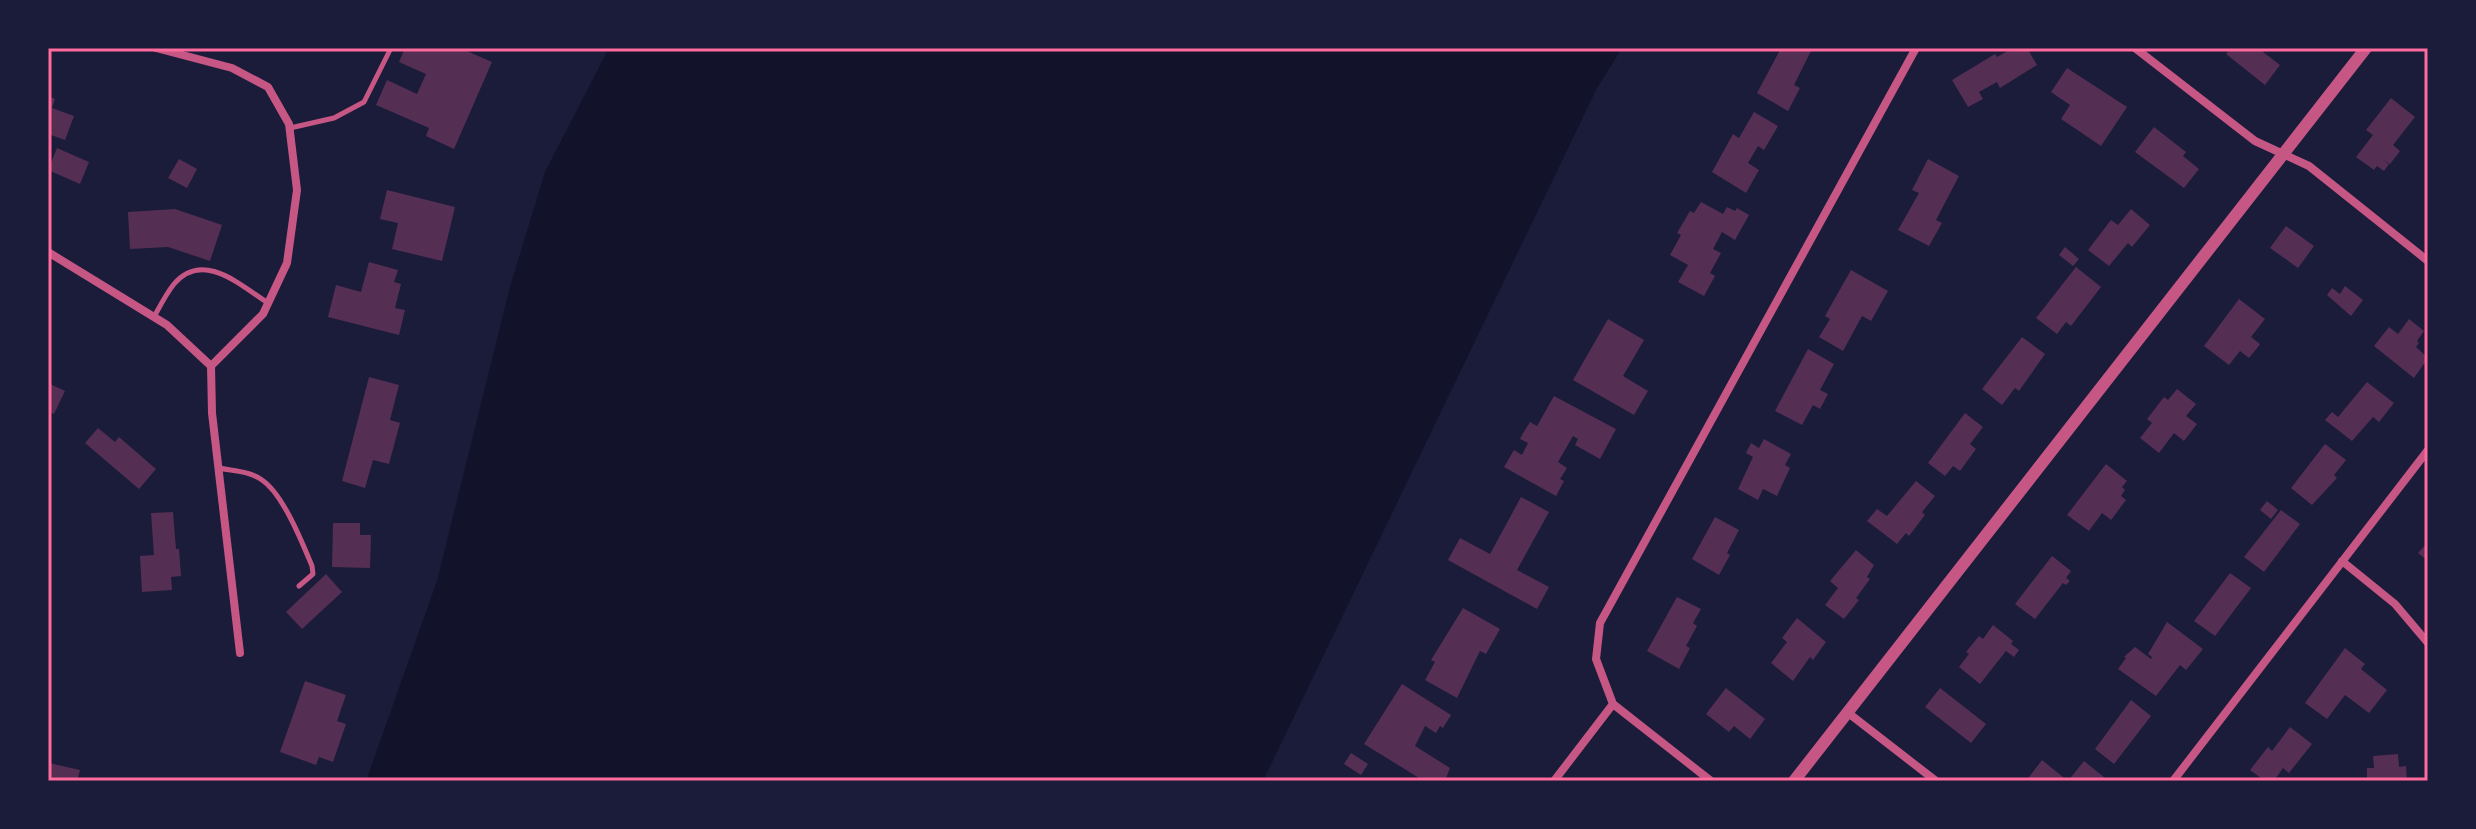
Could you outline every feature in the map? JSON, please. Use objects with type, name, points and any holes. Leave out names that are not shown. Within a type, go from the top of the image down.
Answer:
[{"type":"street","points":[[156,48],[232,68],[268,87],[290,128],[297,190],[287,263],[263,314],[211,366]]},
{"type":"street","points":[[1711,781],[1613,704],[1596,659],[1600,623],[1916,48]]},
{"type":"street","points":[[2135,48],[2255,141],[2309,166],[2428,261]]},
{"type":"street","points":[[1794,781],[2366,48]]},
{"type":"street","points":[[48,252],[167,325],[211,366],[212,413],[240,653]]},
{"type":"street","points":[[2173,781],[2428,450]]},
{"type":"street","points":[[2342,561],[2395,604],[2428,643]]},
{"type":"street","points":[[1554,781],[1613,704]]},
{"type":"street","points":[[1847,712],[1936,781]]},
{"type":"lane","points":[[290,128],[334,118],[364,102],[391,48]]},
{"type":"lane","points":[[153,317],[174,284],[187,272],[198,269],[219,272],[268,303]]},
{"type":"lane","points":[[218,468],[250,474],[263,480],[278,498],[312,566],[313,574],[299,586]]},
{"type":"shaded area","points":[[609,48],[1622,48],[1596,90],[1263,781],[366,781],[437,581],[510,287],[545,172]]},
{"type":"building","points":[[405,48],[460,48],[492,62],[454,149],[426,136],[429,128],[376,105],[387,80],[417,94],[426,74],[399,62]]},
{"type":"building","points":[[1781,48],[1811,51],[1794,85],[1800,88],[1788,111],[1757,93]]},
{"type":"building","points":[[2013,48],[2027,48],[2037,65],[2000,88],[1997,82],[1979,92],[1983,99],[1968,107],[1952,80],[1995,54],[1997,57]]},
{"type":"building","points":[[2231,48],[2267,48],[2263,52],[2280,65],[2265,85],[2226,54]]},
{"type":"building","points":[[2067,68],[2127,107],[2101,146],[2061,119],[2070,105],[2051,92]]},
{"type":"building","points":[[48,96],[55,99],[52,108],[74,116],[65,140],[48,134]]},
{"type":"building","points":[[2391,98],[2415,117],[2393,145],[2400,151],[2397,155],[2390,164],[2382,159],[2389,164],[2384,171],[2377,166],[2374,170],[2356,157],[2373,135],[2366,130]]},
{"type":"building","points":[[1754,112],[1778,126],[1764,150],[1758,146],[1748,163],[1759,170],[1746,193],[1712,172],[1733,134],[1739,138]]},
{"type":"building","points":[[2154,127],[2186,152],[2183,156],[2199,169],[2184,188],[2135,152]]},
{"type":"building","points":[[57,148],[89,162],[80,184],[48,170]]},
{"type":"building","points":[[179,159],[197,169],[187,188],[168,178]]},
{"type":"building","points":[[1928,159],[1959,176],[1936,220],[1942,223],[1929,246],[1898,230],[1919,193],[1912,190]]},
{"type":"building","points":[[387,190],[455,207],[442,261],[392,249],[398,223],[380,219]]},
{"type":"building","points":[[1701,202],[1723,214],[1727,207],[1735,211],[1737,208],[1749,215],[1735,240],[1722,232],[1713,249],[1721,253],[1710,273],[1715,276],[1704,296],[1678,282],[1688,265],[1670,255],[1681,235],[1677,233],[1690,211],[1694,213]]},
{"type":"building","points":[[175,209],[222,225],[210,261],[168,247],[130,249],[128,212]]},
{"type":"building","points":[[2131,209],[2150,225],[2132,247],[2128,243],[2109,266],[2088,250],[2111,220],[2118,225]]},
{"type":"building","points":[[2286,226],[2314,246],[2298,268],[2270,248]]},
{"type":"building","points":[[2065,247],[2079,259],[2073,266],[2059,255]]},
{"type":"building","points":[[369,262],[398,270],[394,282],[401,284],[395,308],[405,310],[399,335],[328,317],[336,285],[361,292]]},
{"type":"building","points":[[2076,267],[2101,287],[2071,326],[2066,322],[2057,334],[2036,318]]},
{"type":"building","points":[[1851,270],[1888,291],[1871,321],[1862,316],[1843,351],[1819,337],[1830,319],[1825,316]]},
{"type":"building","points":[[2345,286],[2363,300],[2351,316],[2327,295],[2332,288],[2340,294]]},
{"type":"building","points":[[2239,299],[2265,319],[2251,337],[2260,344],[2258,347],[2249,358],[2240,351],[2229,365],[2204,346]]},
{"type":"building","points":[[1608,319],[1644,340],[1623,376],[1648,391],[1634,415],[1573,380]]},
{"type":"building","points":[[2409,319],[2424,331],[2416,347],[2428,358],[2414,378],[2374,346],[2389,327],[2398,334]]},
{"type":"building","points":[[2022,337],[2045,354],[2019,391],[2015,388],[2002,405],[1982,389]]},
{"type":"building","points":[[1808,349],[1834,364],[1820,390],[1828,394],[1820,409],[1813,405],[1802,425],[1775,411]]},
{"type":"building","points":[[369,377],[399,385],[390,420],[400,423],[389,464],[373,460],[365,488],[342,481]]},
{"type":"building","points":[[2367,382],[2394,403],[2379,422],[2373,417],[2352,441],[2325,420],[2332,412],[2338,417]]},
{"type":"building","points":[[48,383],[65,391],[54,414],[48,411]]},
{"type":"building","points":[[2177,389],[2196,404],[2186,416],[2197,424],[2184,441],[2174,433],[2159,453],[2140,438],[2152,423],[2147,419],[2164,397],[2168,400]]},
{"type":"building","points":[[1554,396],[1616,429],[1600,459],[1575,445],[1578,439],[1573,436],[1558,462],[1567,468],[1560,479],[1564,481],[1556,496],[1504,467],[1514,450],[1522,455],[1528,443],[1520,439],[1522,435],[1530,422],[1537,426]]},
{"type":"building","points":[[1965,413],[1983,427],[1970,444],[1976,449],[1960,471],[1953,466],[1945,476],[1928,463]]},
{"type":"building","points":[[98,428],[115,442],[119,437],[156,469],[139,489],[85,443]]},
{"type":"building","points":[[1764,439],[1791,454],[1785,465],[1790,468],[1777,496],[1763,489],[1758,500],[1738,489],[1753,457],[1746,453],[1751,443],[1759,448]]},
{"type":"building","points":[[2325,444],[2346,460],[2334,475],[2337,478],[2312,505],[2291,488]]},
{"type":"building","points":[[2106,464],[2127,481],[2122,487],[2125,490],[2121,496],[2126,500],[2111,520],[2102,513],[2089,531],[2067,515]]},
{"type":"building","points":[[1916,481],[1935,496],[1909,536],[1906,533],[1897,544],[1867,521],[1877,509],[1887,516]]},
{"type":"building","points":[[1521,497],[1549,512],[1517,570],[1549,587],[1537,609],[1448,560],[1460,538],[1490,554]]},
{"type":"building","points":[[2267,501],[2278,510],[2271,519],[2260,510]]},
{"type":"building","points":[[2281,510],[2300,524],[2264,572],[2244,557]]},
{"type":"building","points":[[173,512],[181,576],[171,577],[172,590],[142,592],[140,556],[154,555],[151,513]]},
{"type":"building","points":[[1715,517],[1739,530],[1719,575],[1692,559]]},
{"type":"building","points":[[333,523],[360,523],[360,535],[371,535],[370,568],[332,567]]},
{"type":"building","points":[[2428,542],[2428,561],[2418,553]]},
{"type":"building","points":[[1856,550],[1874,565],[1867,577],[1870,579],[1856,598],[1859,600],[1844,619],[1825,605],[1838,588],[1830,581]]},
{"type":"building","points":[[2052,556],[2071,571],[2066,578],[2070,581],[2066,585],[2063,583],[2035,619],[2015,604]]},
{"type":"building","points":[[2230,573],[2251,588],[2215,636],[2194,621]]},
{"type":"building","points":[[326,574],[342,592],[302,629],[286,612]]},
{"type":"building","points":[[1677,597],[1701,609],[1693,623],[1697,626],[1686,646],[1690,648],[1679,669],[1647,651]]},
{"type":"building","points":[[1463,608],[1500,629],[1486,654],[1480,651],[1457,698],[1425,680],[1435,662],[1431,660]]},
{"type":"building","points":[[1797,618],[1826,642],[1813,660],[1810,657],[1793,681],[1771,663],[1787,642],[1782,638]]},
{"type":"building","points":[[2167,622],[2203,649],[2186,670],[2180,665],[2156,696],[2118,669],[2124,657],[2135,647],[2151,659],[2148,654]]},
{"type":"building","points":[[1993,625],[2019,650],[2014,657],[2006,651],[1980,684],[1959,667],[1969,654],[1966,652],[1979,636],[1983,639]]},
{"type":"building","points":[[2345,648],[2365,664],[2361,669],[2387,690],[2369,713],[2345,695],[2327,719],[2305,703]]},
{"type":"building","points":[[305,681],[346,695],[337,721],[346,724],[333,762],[319,757],[316,765],[280,752]]},
{"type":"building","points":[[1402,684],[1451,715],[1436,733],[1425,726],[1415,746],[1450,768],[1445,781],[1424,781],[1364,744]]},
{"type":"building","points":[[1726,688],[1765,719],[1750,739],[1734,726],[1729,732],[1706,714]]},
{"type":"building","points":[[1940,688],[1986,724],[1971,743],[1925,707]]},
{"type":"building","points":[[2131,700],[2151,716],[2114,764],[2095,749]]},
{"type":"building","points":[[2290,727],[2312,744],[2289,773],[2283,768],[2274,781],[2265,781],[2250,770],[2268,747],[2272,751]]},
{"type":"building","points":[[1351,753],[1368,764],[1361,775],[1344,764]]},
{"type":"building","points":[[2398,754],[2399,767],[2406,766],[2407,781],[2367,781],[2367,768],[2374,768],[2373,756]]},
{"type":"building","points":[[2042,760],[2058,773],[2068,781],[2026,781]]},
{"type":"building","points":[[2084,761],[2105,778],[2102,781],[2068,781]]},
{"type":"building","points":[[49,763],[80,770],[77,781],[48,781]]}]
